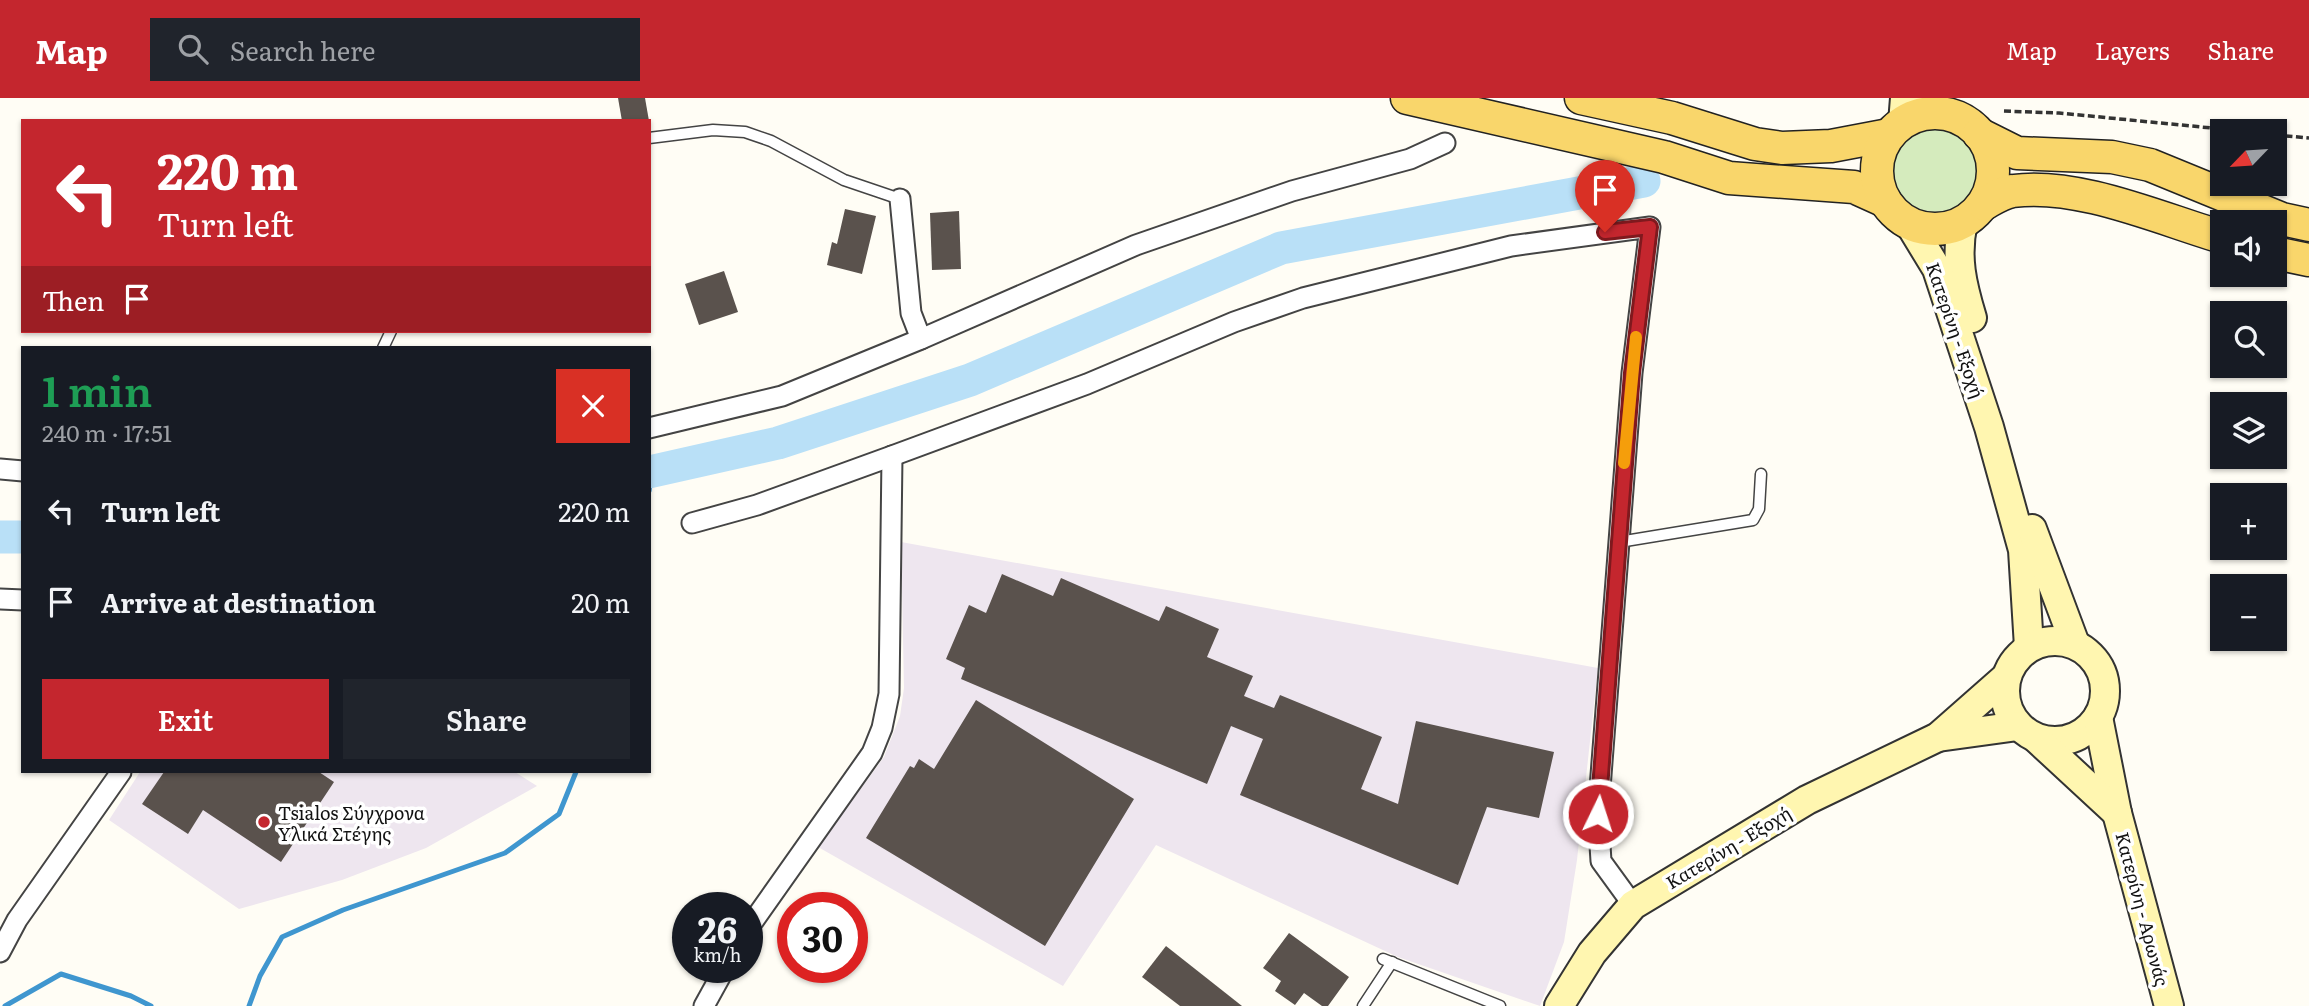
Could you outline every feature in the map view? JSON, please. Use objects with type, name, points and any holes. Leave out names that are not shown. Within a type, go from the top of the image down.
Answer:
[{"type":"main road","points":[[1408,98],[1664,157],[1729,178],[1854,187],[1885,201]]},
{"type":"main road","points":[[1581,98],[1672,118],[1755,144],[1782,148],[1830,146],[1909,113],[1957,117],[1979,134],[2017,153],[2112,157],[2150,165],[2282,219],[2309,225]]},
{"type":"main road","points":[[1909,113],[1880,152],[1877,170],[1885,201],[1894,213],[1909,223],[1936,230],[2012,191],[2085,196],[2210,233]]},
{"type":"main road","points":[[1973,213],[1991,186],[1993,167],[1989,150],[1979,134]]},
{"type":"main road","name":"Κατερίνη - Εξοχή","points":[[1938,737],[2028,732],[2056,742],[2072,739],[2087,730],[2098,717],[2105,698],[2104,678],[2090,654],[2075,644],[2037,548],[2010,440],[1963,287],[1958,243],[1973,213]]},
{"type":"main road","name":"Κατερίνη - Εξοχή","points":[[1559,1006],[1592,953],[1633,905],[1807,800],[1938,737],[2005,678],[2015,659],[2029,647],[2023,550],[1992,439],[1937,269],[1909,223]]},
{"type":"main road","points":[[2287,255],[2309,260]]},
{"type":"main road","points":[[2029,647],[2058,641],[2075,644]]},
{"type":"main road","points":[[2005,678],[2005,700],[2028,732]]},
{"type":"main road","name":"Κατερίνη - Αρωνάς","points":[[2098,717],[2117,813],[2169,1006]]},
{"type":"main road","name":"Κατερίνη - Αρωνάς","points":[[2028,732],[2117,813]]},
{"type":"street","points":[[651,428],[782,396],[921,339],[1136,244],[1292,191],[1410,159],[1445,142]]},
{"type":"street","points":[[900,200],[911,313],[921,339]]},
{"type":"street","points":[[692,523],[757,505],[892,456],[1087,384],[1234,322],[1303,298],[1511,246],[1650,227],[1632,373],[1598,814],[1601,861],[1633,905]]},
{"type":"street","points":[[763,908],[858,775],[882,728],[889,694],[892,456]]},
{"type":"street","points":[[0,469],[21,471]]},
{"type":"street","points":[[0,599],[21,600]]},
{"type":"street","points":[[0,951],[17,920],[120,773]]},
{"type":"street","points":[[704,1006],[717,983]]},
{"type":"lane","points":[[651,138],[713,130],[745,132],[771,141],[844,180],[900,200]]},
{"type":"lane","points":[[1618,542],[1753,520],[1759,509],[1761,474]]},
{"type":"lane","points":[[1363,1006],[1387,960],[1500,1006]]},
{"type":"path","points":[[2004,111],[2059,113],[2210,128]]},
{"type":"path","points":[[2287,136],[2309,138]]},
{"type":"shaded area","points":[[901,542],[1598,668],[1577,860],[1564,942],[1540,1006],[1398,957],[1156,845],[1063,986],[818,847],[884,757],[900,716],[904,688]]},
{"type":"shaded area","points":[[139,773],[517,773],[537,786],[426,848],[342,880],[239,909],[109,820]]},
{"type":"green space","points":[[1936,127],[1953,130],[1967,139],[1976,153],[1979,170],[1976,187],[1967,201],[1953,210],[1936,213],[1919,210],[1905,201],[1896,187],[1893,170],[1896,153],[1905,139],[1919,130]]},
{"type":"building","points":[[618,98],[645,98],[649,119],[622,119]]},
{"type":"building","points":[[845,209],[876,216],[862,274],[827,265],[832,242],[837,244]]},
{"type":"building","points":[[959,211],[961,269],[932,270],[930,213]]},
{"type":"building","points":[[724,271],[738,312],[699,325],[685,284]]},
{"type":"building","points":[[1002,574],[1053,596],[1061,578],[1159,621],[1166,606],[1219,629],[1207,657],[1253,676],[1244,696],[1274,708],[1280,695],[1382,737],[1361,789],[1398,804],[1416,721],[1554,752],[1539,818],[1487,807],[1458,885],[1240,795],[1263,739],[1231,726],[1207,784],[961,679],[965,668],[946,659],[969,605],[986,613]]},
{"type":"building","points":[[976,700],[1134,799],[1045,946],[866,838],[910,766],[914,768],[919,759],[934,769]]},
{"type":"building","name":"Tsialos Σύγχρονα Υλικά Στέγης","points":[[163,773],[320,773],[334,782],[281,862],[203,810],[188,834],[142,804]]},
{"type":"building","points":[[1289,933],[1349,977],[1328,1006],[1322,1006],[1304,993],[1295,1005],[1275,991],[1281,981],[1263,968]]},
{"type":"building","points":[[1166,946],[1242,1006],[1180,1006],[1142,977]]},
{"type":"waterway","points":[[651,472],[778,443],[970,380],[1281,248],[1644,181]]},
{"type":"waterway","points":[[651,478],[652,472]]},
{"type":"waterway","points":[[0,537],[21,537]]},
{"type":"waterway","points":[[249,1006],[260,976],[282,937],[343,910],[505,853],[559,814],[576,773]]},
{"type":"waterway","points":[[5,1006],[61,974],[131,996],[151,1006]]},
{"type":"slow traffic","points":[[1624,463],[1636,337]]},
{"type":"place","name":"Tsialos Σύγχρονα Υλικά Στέγης","points":[[264,822]]},
{"type":"route","points":[[1598,814],[1632,373],[1650,227],[1605,232]]}]
